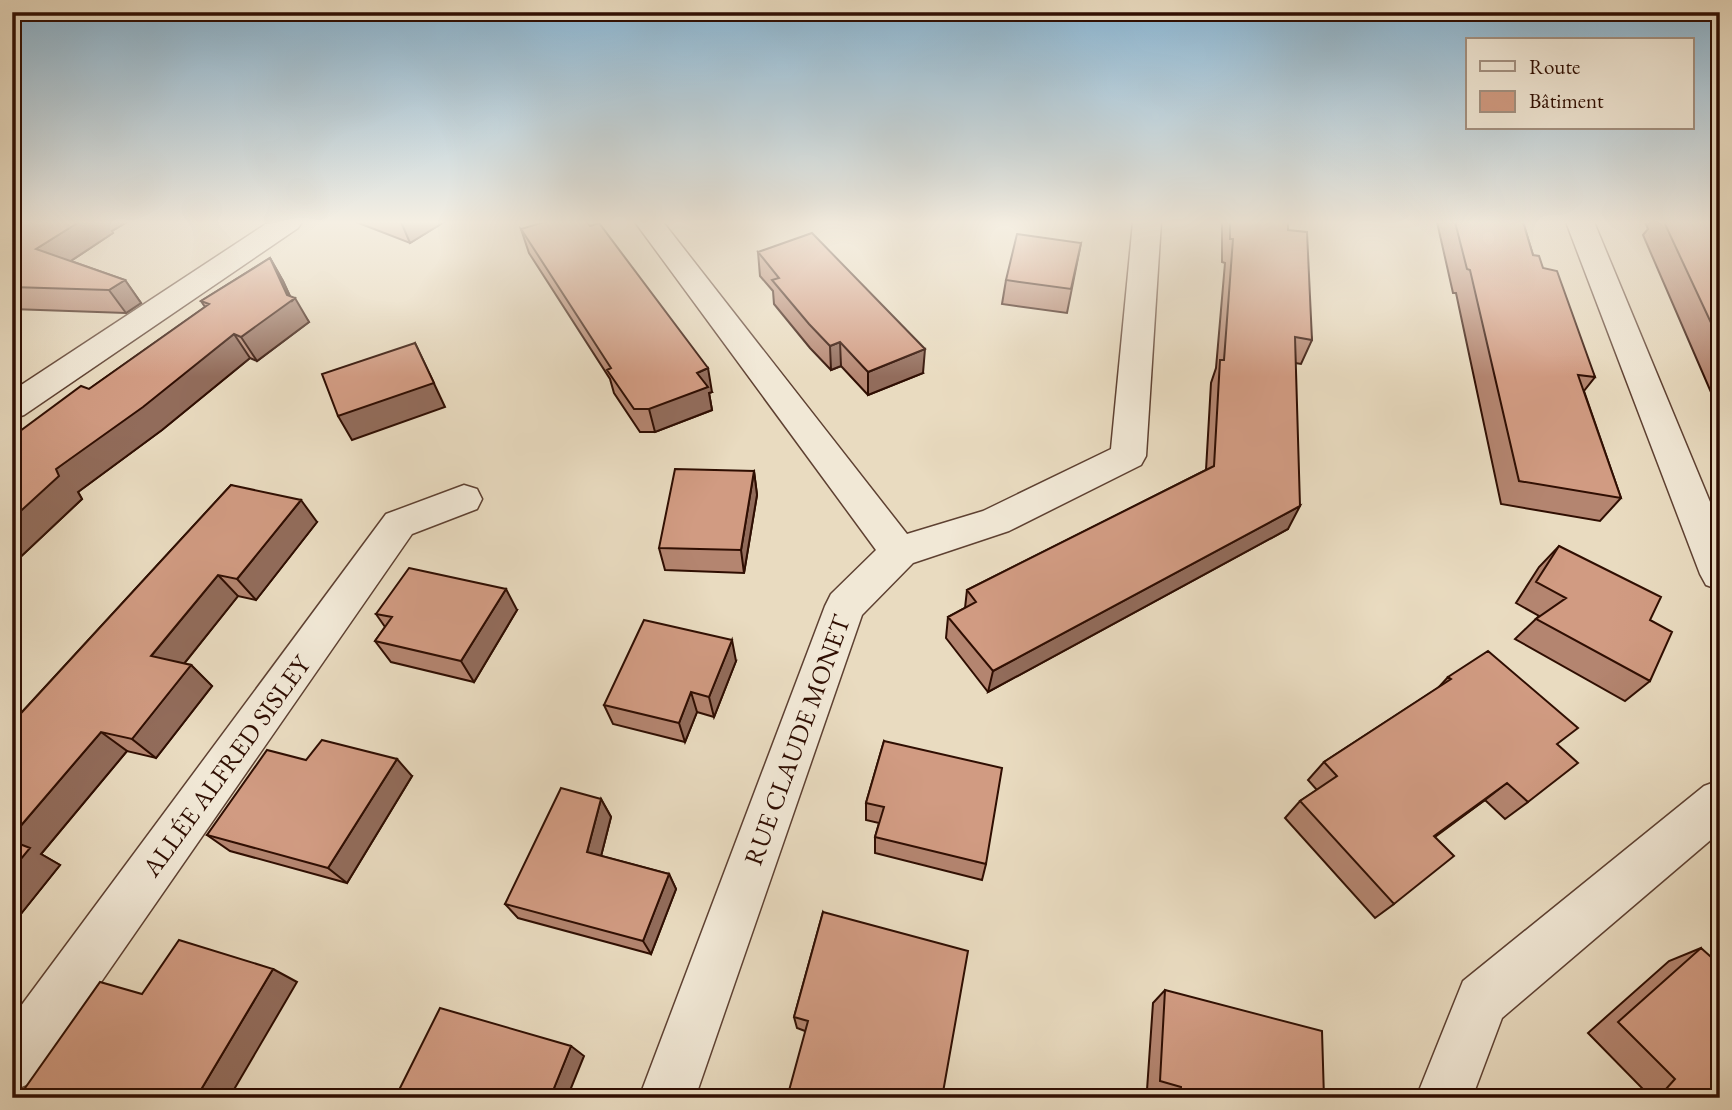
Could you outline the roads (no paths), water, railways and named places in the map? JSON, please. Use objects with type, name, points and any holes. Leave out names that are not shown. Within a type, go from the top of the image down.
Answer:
[{"type":"street","points":[[12,407],[211,274]]},
{"type":"street","points":[[688,274],[899,552],[996,521],[1128,456],[1143,274]]},
{"type":"street","points":[[1601,274],[1720,574]]},
{"type":"street","name":"ALLÉE ALFRED SISLEY","points":[[12,1064],[399,524],[464,499]]},
{"type":"street","name":"RUE CLAUDE MONET","points":[[667,1098],[845,606],[899,552]]},
{"type":"street","points":[[1444,1098],[1482,1000],[1720,802]]}]
